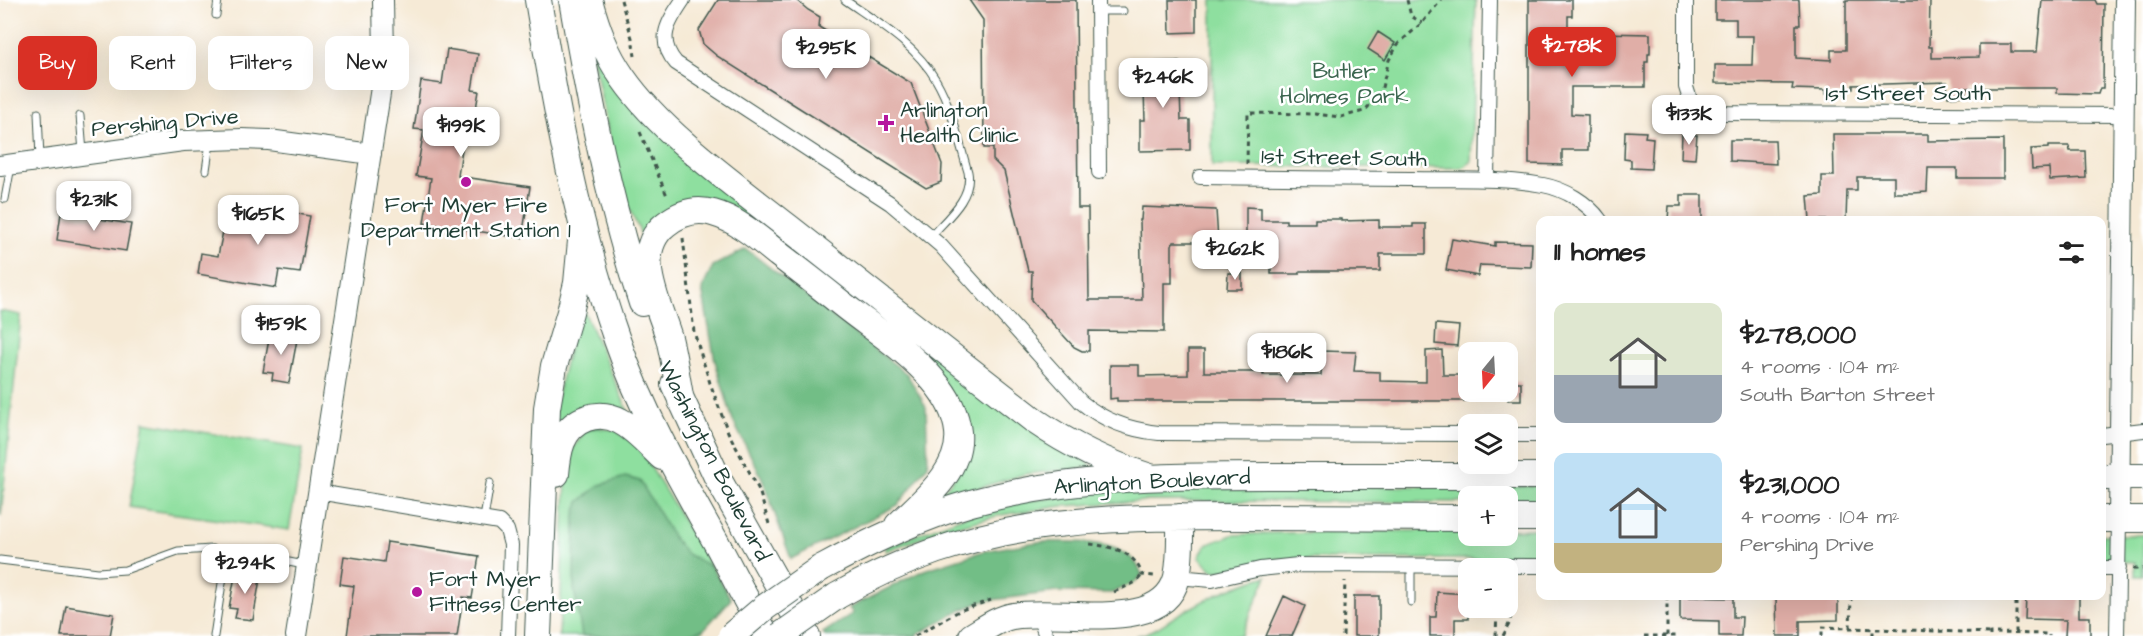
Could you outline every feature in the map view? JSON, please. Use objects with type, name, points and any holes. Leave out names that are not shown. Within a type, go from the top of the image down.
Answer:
[{"type":"highway","name":"Washington Boulevard","points":[[538,0],[566,156],[582,226],[618,343],[640,398],[675,469],[767,636]]},
{"type":"highway","name":"Washington Boulevard","points":[[572,0],[603,165],[618,227],[645,312],[681,400],[717,477],[807,636]]},
{"type":"highway","points":[[589,0],[604,48],[625,81],[657,118],[719,172],[1035,421],[1097,456],[1149,477]]},
{"type":"highway","points":[[681,400],[669,339],[651,280],[650,253],[654,237],[665,224],[683,213],[702,211],[729,218],[757,237],[908,356],[931,378],[947,399],[958,431],[954,459],[936,486],[891,532]]},
{"type":"highway","points":[[538,636],[547,408],[554,366],[577,283],[582,226]]},
{"type":"highway","points":[[550,636],[556,465],[561,443],[566,434],[581,421],[598,416],[608,416],[625,424],[675,469]]},
{"type":"highway","name":"Arlington Boulevard","points":[[731,636],[764,608],[821,568],[891,532],[939,513],[1030,489],[1094,480],[1149,477],[1536,477]]},
{"type":"highway","points":[[972,636],[1012,616],[1042,625],[1132,618],[1160,606],[1172,592],[1177,577],[1180,556],[1180,517]]},
{"type":"highway","name":"Arlington Boulevard","points":[[780,636],[837,596],[871,576],[946,546],[1008,530],[1091,519],[1458,518]]},
{"type":"highway","points":[[1518,518],[1536,518]]},
{"type":"street","points":[[296,636],[371,154],[384,56],[383,0]]},
{"type":"street","points":[[683,0],[671,18],[665,38],[667,51],[676,63],[876,193],[931,236]]},
{"type":"street","points":[[1487,180],[1490,0]]},
{"type":"street","name":"1st Street South","points":[[1686,0],[1686,87],[1692,106],[1703,111],[1715,113],[2124,115]]},
{"type":"street","points":[[2117,636],[2121,477],[2111,433],[2124,115],[2125,0]]},
{"type":"street","points":[[1098,5],[1099,172]]},
{"type":"street","name":"Pershing Drive","points":[[6,165],[183,141],[269,140],[371,154]]},
{"type":"street","name":"1st Street South","points":[[1200,177],[1487,180],[1544,185],[1564,192],[1594,211],[1597,216]]},
{"type":"street","name":"Arlington Boulevard","points":[[931,236],[1081,402],[1097,414],[1125,427],[1159,433],[1458,434]]},
{"type":"street","points":[[2111,433],[2143,430]]},
{"type":"street","points":[[1518,435],[1536,435]]},
{"type":"street","points":[[318,492],[499,522],[507,530],[511,545],[508,636]]},
{"type":"street","points":[[1177,577],[1212,580],[1260,569],[1298,565],[1458,565]]},
{"type":"street","points":[[1518,566],[1536,566]]},
{"type":"street","points":[[2106,568],[2119,568]]},
{"type":"lane","points":[[216,15],[218,0]]},
{"type":"lane","points":[[845,0],[888,29],[917,55],[936,80],[945,101],[968,172],[969,183],[957,208],[931,236]]},
{"type":"lane","points":[[1098,5],[1123,10]]},
{"type":"lane","points":[[38,113],[40,160]]},
{"type":"lane","points":[[80,116],[83,155]]},
{"type":"lane","points":[[206,170],[211,141]]},
{"type":"lane","points":[[5,199],[6,165]]},
{"type":"lane","points":[[484,518],[490,483]]},
{"type":"lane","points":[[0,560],[98,573],[125,570],[178,551],[212,549]]},
{"type":"lane","points":[[214,636],[224,570],[234,551],[307,566]]},
{"type":"lane","points":[[1411,602],[1412,565]]},
{"type":"path","points":[[621,0],[635,57]]},
{"type":"path","points":[[1407,0],[1411,16],[1422,23]]},
{"type":"path","points":[[1246,178],[1248,113],[1315,114],[1341,117],[1364,111],[1380,95],[1386,79],[1389,60],[1398,44],[1422,23],[1441,0]]},
{"type":"path","points":[[638,126],[649,157],[669,200]]},
{"type":"path","points":[[682,235],[694,332],[728,432],[759,490],[771,528]]},
{"type":"path","points":[[1082,542],[1113,547],[1126,553],[1134,559],[1142,575],[1177,577]]},
{"type":"path","points":[[1343,636],[1346,574]]},
{"type":"path","points":[[1667,600],[1667,636]]},
{"type":"path","points":[[1850,628],[1851,600]]},
{"type":"path","points":[[2016,600],[2016,633]]},
{"type":"path","points":[[1496,636],[1497,618]]},
{"type":"path","points":[[1503,636],[1510,618]]},
{"type":"path","points":[[1822,636],[1822,627],[1990,634],[2049,634],[2049,636]]},
{"type":"path","points":[[1873,628],[1873,636]]},
{"type":"path","points":[[1934,630],[1934,636]]},
{"type":"path","points":[[1644,636],[1680,636]]},
{"type":"green space","name":"Butler Holmes Park","points":[[1212,0],[1476,0],[1471,162],[1462,168],[1212,166]]},
{"type":"green space","points":[[590,43],[616,88],[1093,467],[1025,474],[935,501],[957,474],[972,446],[966,416],[727,204],[642,236],[627,204],[612,150]]},
{"type":"green space","points":[[746,249],[907,374],[926,407],[928,465],[898,505],[791,559],[762,478],[733,421],[715,361],[702,289],[713,266]]},
{"type":"green space","points":[[580,302],[631,418],[552,440],[552,417]]},
{"type":"green space","points":[[0,311],[21,315],[1,515],[0,515]]},
{"type":"green space","points":[[144,422],[303,449],[289,530],[129,507]]},
{"type":"green space","points":[[588,427],[615,430],[638,446],[731,599],[698,636],[559,636],[567,457]]},
{"type":"green space","points":[[625,477],[640,481],[674,539],[687,554],[712,567],[731,599],[704,629],[683,636],[582,636],[574,588],[575,515],[579,502],[600,485]]},
{"type":"green space","points":[[1458,486],[1458,502],[1147,501],[1062,506],[1001,515],[946,529],[886,551],[885,547],[965,516],[1026,501],[1143,487]]},
{"type":"green space","points":[[1518,486],[1536,486],[1536,502],[1518,502]]},
{"type":"green space","points":[[1536,529],[1536,559],[1275,559],[1213,571],[1199,557],[1206,545],[1232,535],[1458,530],[1458,546],[1518,546],[1518,530]]},
{"type":"green space","points":[[2106,535],[2143,535],[2143,576],[2135,576],[2135,562],[2106,561]]},
{"type":"green space","points":[[1037,542],[1081,542],[1112,547],[1125,553],[1135,562],[1142,575],[1136,582],[1112,593],[1056,592],[984,601],[959,611],[915,636],[825,636],[823,633],[853,613],[849,608],[924,570],[984,551]]},
{"type":"green space","points":[[1267,576],[1241,636],[1135,636],[1156,629],[1215,595]]},
{"type":"building","points":[[718,0],[796,0],[820,17],[819,27],[911,83],[942,164],[941,182],[926,188],[717,56],[703,44],[699,30]]},
{"type":"building","points":[[969,0],[1076,0],[1078,208],[1088,208],[1089,300],[1142,300],[1140,220],[1142,207],[1216,210],[1218,240],[1173,242],[1172,283],[1164,283],[1164,332],[1089,331],[1089,351],[1082,351],[1074,347],[1031,300],[1032,271],[1028,271],[1004,171],[993,160],[993,148],[984,148],[983,20]]},
{"type":"building","points":[[1169,0],[1196,0],[1196,32],[1170,33]]},
{"type":"building","points":[[1529,0],[1572,0],[1572,16],[1568,16],[1568,53],[1600,54],[1600,33],[1650,34],[1650,54],[1648,54],[1648,62],[1645,62],[1645,87],[1571,87],[1571,114],[1588,115],[1588,150],[1562,150],[1562,165],[1529,164]]},
{"type":"building","points":[[1715,0],[1799,0],[1800,25],[1796,25],[1796,58],[1831,60],[1831,50],[1846,50],[1846,0],[1930,0],[1929,47],[1932,47],[1932,58],[1979,57],[1979,44],[2011,44],[2011,52],[2037,52],[2042,0],[2095,0],[2097,4],[2104,4],[2103,88],[2100,88],[2098,94],[2057,93],[2057,88],[1966,88],[1965,96],[1948,97],[1947,82],[1853,85],[1853,89],[1846,89],[1846,94],[1825,94],[1825,90],[1792,89],[1793,84],[1715,83],[1715,65],[1752,65],[1753,36],[1736,36],[1736,19],[1715,19]]},
{"type":"building","points":[[1378,32],[1395,43],[1385,60],[1368,49]]},
{"type":"building","name":"Fort Myer Fire Department Station 1","points":[[447,49],[478,54],[472,90],[479,91],[471,138],[464,136],[458,176],[530,187],[522,238],[424,223],[431,178],[416,176],[424,130],[414,129],[421,81],[442,84]]},
{"type":"building","points":[[1179,61],[1181,120],[1190,120],[1190,150],[1140,151],[1140,120],[1145,120],[1143,62]]},
{"type":"building","points":[[1625,131],[1646,132],[1645,137],[1653,138],[1651,169],[1631,168],[1631,160],[1624,159]]},
{"type":"building","points":[[1682,134],[1697,135],[1695,159],[1681,158]]},
{"type":"building","points":[[1833,134],[1928,134],[1928,141],[2003,140],[2003,178],[1957,178],[1957,168],[1928,168],[1927,192],[1894,193],[1894,177],[1857,177],[1857,190],[1847,190],[1846,216],[1810,216],[1808,196],[1822,195],[1822,176],[1834,176]]},
{"type":"building","points":[[1730,140],[1775,140],[1776,164],[1730,161]]},
{"type":"building","points":[[2049,146],[2069,146],[2070,151],[2085,151],[2086,178],[2050,180],[2049,168],[2032,169],[2031,149],[2049,148]]},
{"type":"building","points":[[1681,195],[1702,195],[1702,216],[1668,216],[1669,206],[1681,206]]},
{"type":"building","points":[[229,202],[310,216],[300,273],[279,270],[276,288],[198,274],[201,253],[218,256]]},
{"type":"building","points":[[1246,207],[1261,208],[1261,220],[1286,220],[1286,223],[1315,223],[1315,219],[1341,219],[1341,221],[1379,220],[1379,227],[1413,227],[1413,224],[1426,224],[1426,254],[1380,254],[1380,271],[1300,271],[1300,274],[1271,274],[1271,243],[1246,241]]},
{"type":"building","points":[[61,213],[131,224],[126,251],[57,240]]},
{"type":"building","points":[[1452,239],[1495,246],[1495,242],[1532,243],[1531,267],[1480,265],[1478,276],[1446,270]]},
{"type":"building","points":[[1228,273],[1242,273],[1242,289],[1227,289]]},
{"type":"building","points":[[1436,324],[1459,326],[1457,346],[1435,344]]},
{"type":"building","points":[[279,331],[298,334],[289,383],[272,380],[273,373],[263,372],[269,339],[277,340]]},
{"type":"building","points":[[1188,350],[1204,350],[1204,372],[1263,372],[1263,375],[1321,375],[1322,351],[1356,352],[1354,371],[1380,372],[1380,381],[1426,382],[1426,351],[1442,350],[1443,375],[1458,375],[1458,401],[1117,401],[1117,398],[1110,399],[1110,365],[1139,365],[1139,376],[1188,375]]},
{"type":"building","points":[[1518,382],[1521,382],[1521,400],[1518,400]]},
{"type":"building","name":"Fort Myer Fitness Center","points":[[387,542],[479,556],[472,598],[463,597],[457,636],[347,636],[354,586],[340,584],[344,556],[384,562]]},
{"type":"building","points":[[245,570],[261,573],[253,620],[235,618],[237,609],[229,608],[235,576],[244,578]]},
{"type":"building","points":[[1437,592],[1458,593],[1458,618],[1468,619],[1455,619],[1455,636],[1430,636],[1430,617],[1436,617]]},
{"type":"building","points":[[1284,596],[1305,606],[1292,636],[1266,636]]},
{"type":"building","points":[[1354,596],[1379,596],[1379,636],[1354,636]]},
{"type":"building","points":[[1680,600],[1733,600],[1733,617],[1742,617],[1741,636],[1719,636],[1719,621],[1680,620]]},
{"type":"building","points":[[1776,600],[1838,600],[1838,620],[1800,621],[1800,636],[1777,636]]},
{"type":"building","points":[[2026,600],[2079,600],[2079,617],[2090,617],[2090,636],[2065,636],[2066,620],[2025,619]]},
{"type":"building","points":[[66,606],[114,614],[110,636],[61,636]]},
{"type":"place","name":"Arlington Health Clinic","points":[[886,123]]},
{"type":"place","name":"Fort Myer Fire Department Station 1","points":[[466,182]]},
{"type":"place","name":"Fort Myer Fitness Center","points":[[417,592]]}]
